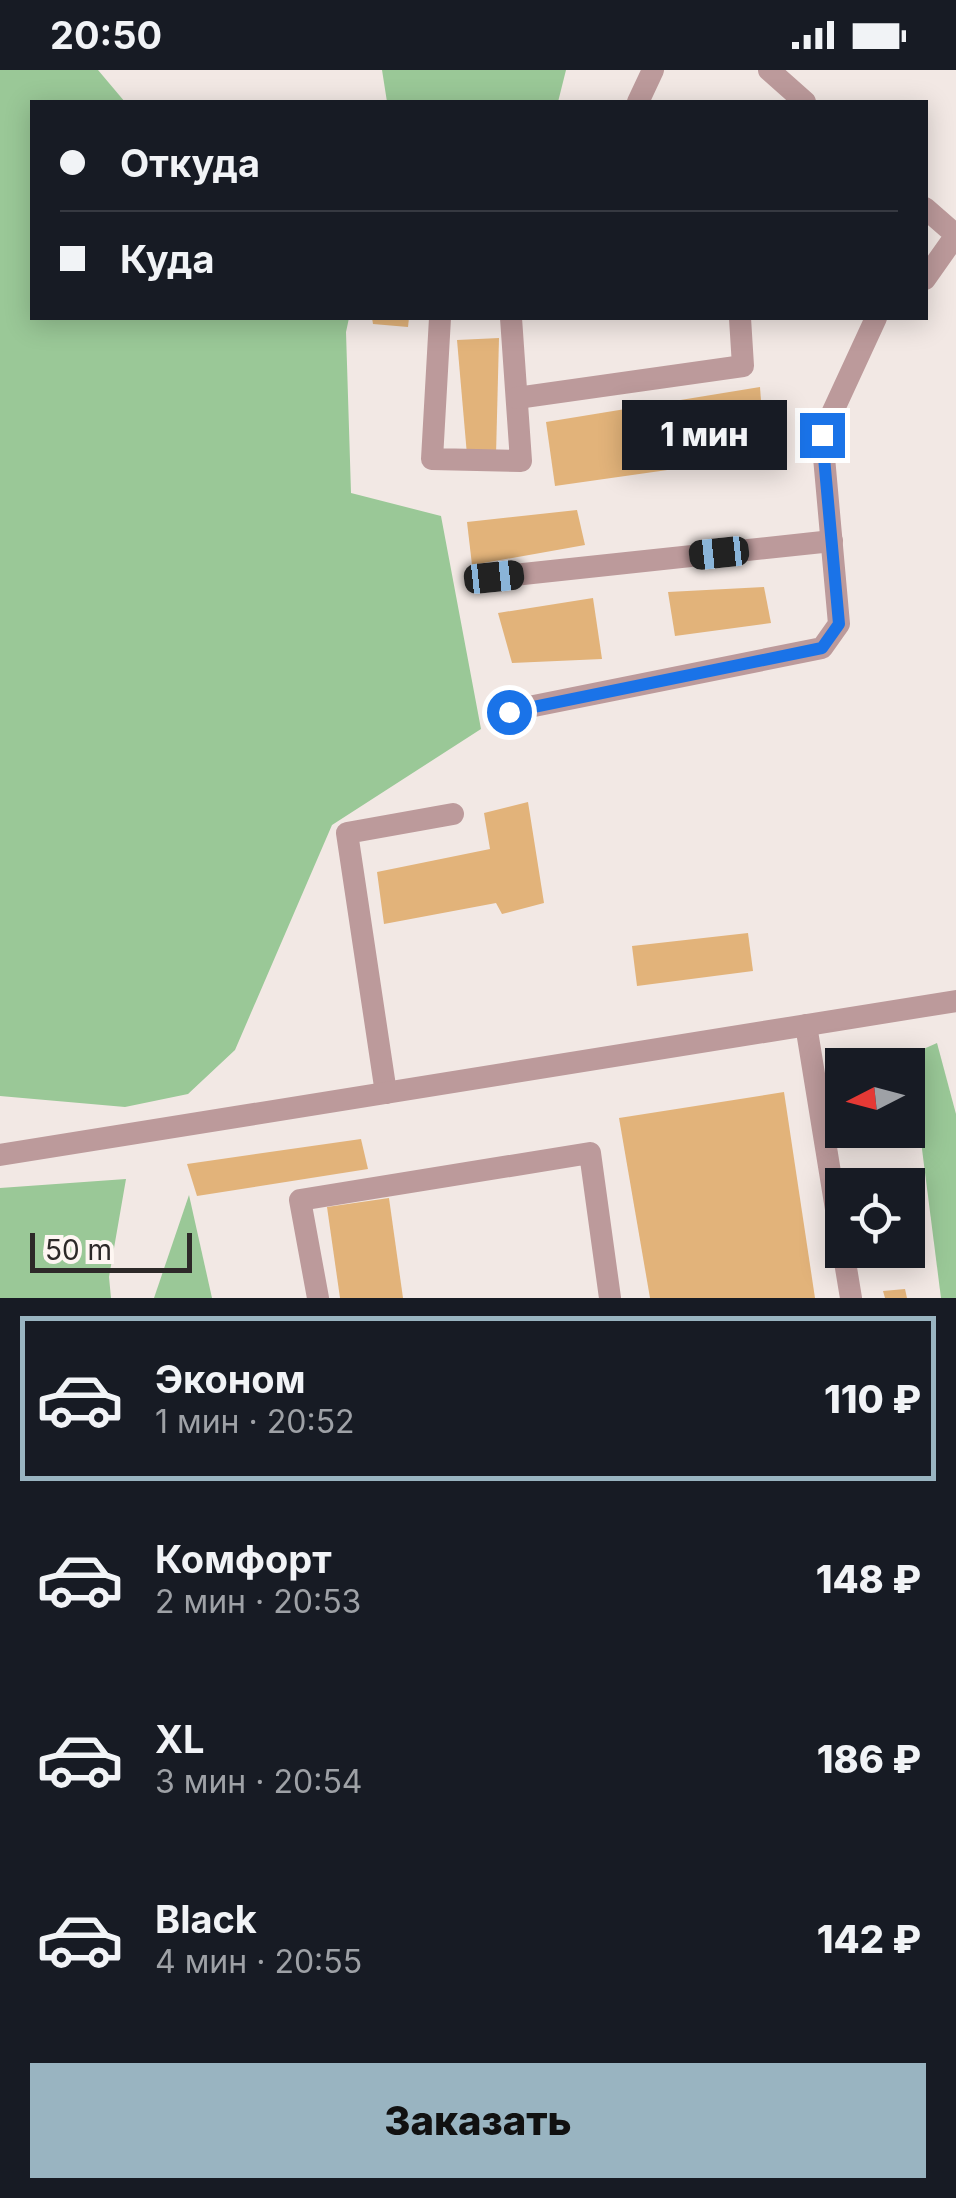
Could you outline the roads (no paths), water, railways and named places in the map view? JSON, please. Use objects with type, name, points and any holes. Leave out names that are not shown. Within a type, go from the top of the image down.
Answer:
[{"type":"street","points":[[639,100],[652,70]]},
{"type":"street","points":[[768,70],[793,99]]},
{"type":"street","points":[[928,211],[956,235]]},
{"type":"street","points":[[928,239],[956,235]]},
{"type":"street","points":[[928,275],[956,235]]},
{"type":"street","points":[[440,320],[432,459],[521,462],[512,320]]},
{"type":"street","points":[[517,398],[743,366],[740,320]]},
{"type":"street","points":[[509,712],[822,648],[839,624],[822,435],[875,320]]},
{"type":"street","points":[[494,577],[832,541]]},
{"type":"street","points":[[386,1093],[347,833],[453,814]]},
{"type":"street","points":[[0,1155],[956,1001]]},
{"type":"street","points":[[806,1026],[830,1168]]},
{"type":"street","points":[[318,1298],[300,1200],[590,1153],[610,1298]]},
{"type":"street","points":[[846,1268],[851,1298]]}]
